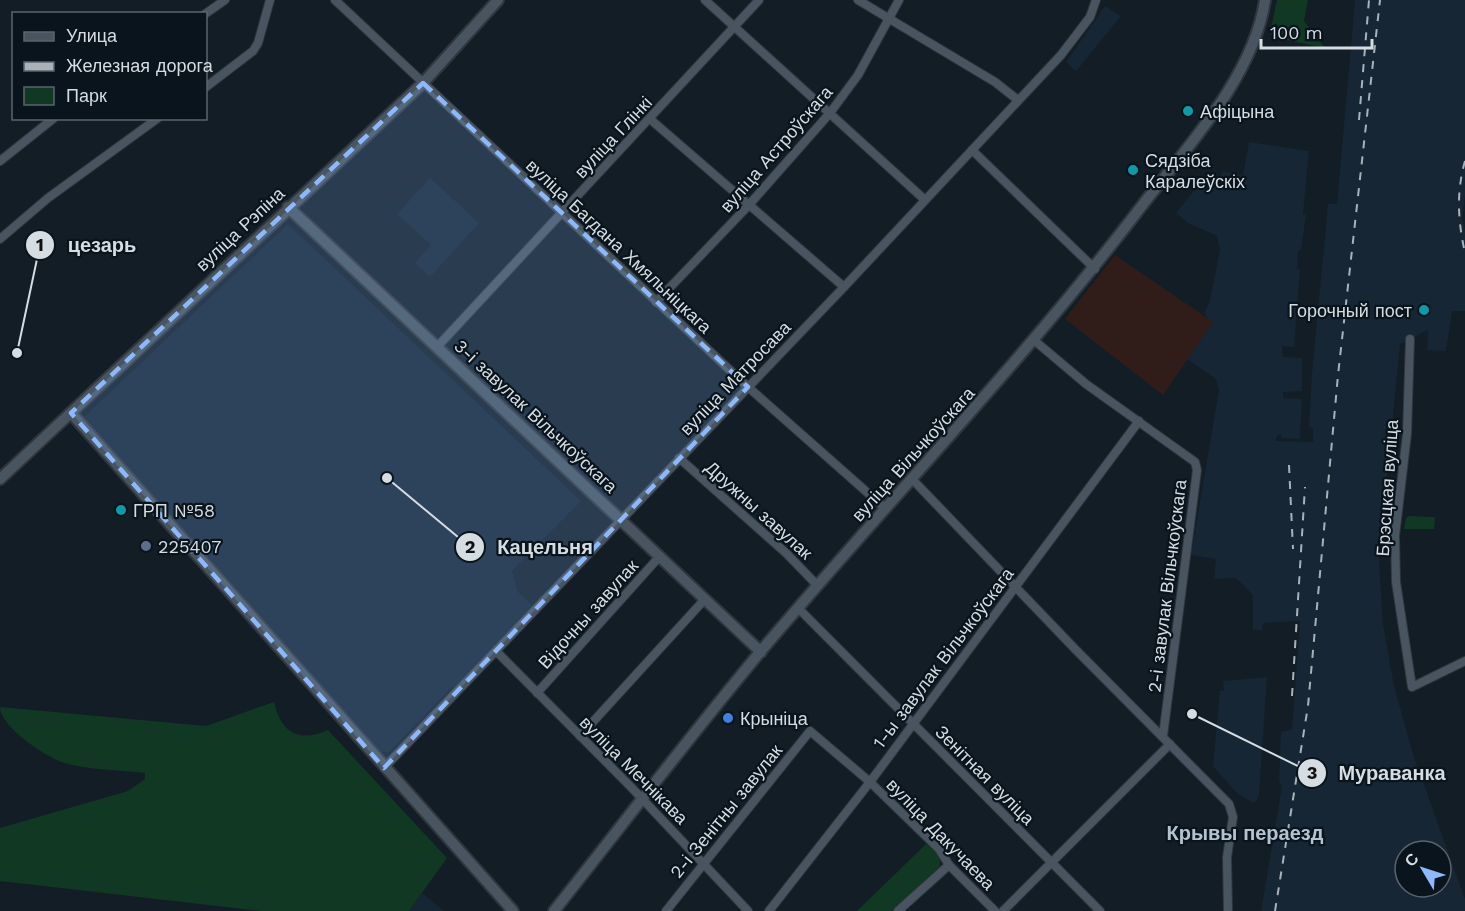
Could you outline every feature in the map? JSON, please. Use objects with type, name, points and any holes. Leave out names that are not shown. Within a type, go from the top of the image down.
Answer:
[{"type":"street","points":[[207,12],[225,0]]},
{"type":"street","points":[[207,86],[253,51],[258,42],[270,0]]},
{"type":"street","name":"вуліца Багдана Хмяльніцкага","points":[[335,0],[748,387],[886,509]]},
{"type":"street","name":"вуліца Рэпіна","points":[[0,479],[423,83],[498,0]]},
{"type":"street","points":[[705,0],[925,200]]},
{"type":"street","name":"вуліца Глінкі","points":[[438,346],[759,0]]},
{"type":"street","points":[[858,0],[995,82],[1018,100]]},
{"type":"street","name":"вуліца Астроўскага","points":[[656,302],[748,206],[830,113],[858,75],[900,0]]},
{"type":"street","name":"вуліца Матросава","points":[[384,768],[972,150],[1079,34],[1090,17],[1096,0]]},
{"type":"street","name":"вуліца Вільчкоўскага","points":[[554,911],[761,651],[1035,341],[1095,269],[1187,148],[1248,57],[1265,0]]},
{"type":"street","points":[[650,119],[844,287]]},
{"type":"street","points":[[0,161],[51,120]]},
{"type":"street","points":[[0,239],[48,198],[155,120]]},
{"type":"street","points":[[972,150],[1095,269]]},
{"type":"street","name":"3-і завулак Вільчкоўскага","points":[[288,207],[761,651]]},
{"type":"street","name":"Брэсцкая вуліца","points":[[1410,339],[1407,434],[1395,537],[1396,582],[1412,687],[1465,661]]},
{"type":"street","name":"2-і завулак Вільчкоўскага","points":[[1035,341],[1086,384],[1188,455],[1197,470],[1163,736]]},
{"type":"street","points":[[71,413],[513,911]]},
{"type":"street","name":"1-ы завулак Вільчкоўскага","points":[[768,911],[870,782],[1139,421]]},
{"type":"street","name":"Дружны завулак","points":[[679,458],[786,554],[818,586]]},
{"type":"street","points":[[913,480],[1229,804],[1233,817],[1227,857],[1228,911]]},
{"type":"street","name":"Відочны завулак","points":[[537,693],[660,556]]},
{"type":"street","points":[[580,736],[705,599]]},
{"type":"street","name":"Зенітная вуліца","points":[[798,608],[1100,911]]},
{"type":"street","name":"вуліца Мечнікава","points":[[496,651],[643,799],[748,911]]},
{"type":"street","name":"вуліца Дакучаева","points":[[810,731],[870,782],[939,849],[949,865],[995,911]]},
{"type":"street","name":"2-і Зенітны завулак","points":[[666,911],[810,731]]},
{"type":"street","points":[[1003,911],[1170,744]]},
{"type":"street","points":[[898,911],[949,865]]},
{"type":"highlighted area","points":[[423,83],[748,387],[384,768],[71,413]]},
{"type":"shaded area","points":[[1355,0],[1465,0],[1465,196],[1462,217],[1465,231],[1465,311],[1452,311],[1446,351],[1427,350],[1428,330],[1400,344],[1379,560],[1383,624],[1394,686],[1413,754],[1443,839],[1393,839],[1393,899],[1453,899],[1453,866],[1465,899],[1465,911],[1261,911],[1282,786],[1279,781],[1281,732],[1292,729],[1300,621],[1263,623],[1262,630],[1253,630],[1253,595],[1236,578],[1214,579],[1216,559],[1191,555],[1219,390],[1216,379],[1187,359],[1212,323],[1204,314],[1210,300],[1220,250],[1217,236],[1188,223],[1176,213],[1204,178],[1219,181],[1222,171],[1243,175],[1249,142],[1309,151],[1303,214],[1306,215],[1301,250],[1298,251],[1297,269],[1300,269],[1294,347],[1282,346],[1283,357],[1302,358],[1302,391],[1283,392],[1283,398],[1302,399],[1300,439],[1281,438],[1281,434],[1276,437],[1276,441],[1313,442],[1313,428],[1309,427],[1312,373],[1328,204],[1337,204]]},
{"type":"shaded area","points":[[1105,6],[1121,16],[1076,71],[1066,62]]},
{"type":"shaded area","points":[[430,178],[479,223],[430,277],[415,263],[431,245],[397,214]]},
{"type":"shaded area","points":[[288,224],[581,501],[512,571],[518,592],[532,605],[455,688],[452,687],[389,752],[381,752],[84,417]]},
{"type":"shaded area","points":[[1115,255],[1213,322],[1163,395],[1065,319]]},
{"type":"shaded area","points":[[1267,677],[1259,795],[1256,802],[1251,802],[1237,793],[1213,766],[1220,691],[1224,691],[1223,681]]},
{"type":"shaded area","points":[[422,893],[444,911],[409,911]]},
{"type":"green space","points":[[1277,0],[1308,0],[1304,21],[1325,48],[1273,37],[1270,33]]},
{"type":"green space","points":[[1409,516],[1435,517],[1434,529],[1404,529],[1406,518]]},
{"type":"green space","points":[[274,702],[281,721],[293,732],[308,735],[328,730],[447,858],[409,911],[261,911],[0,881],[0,828],[128,791],[145,779],[145,773],[83,767],[57,760],[16,732],[2,715],[0,707],[206,726]]},
{"type":"green space","points":[[926,844],[939,855],[940,866],[892,911],[857,911]]},
{"type":"railway","points":[[1359,120],[1369,0]]},
{"type":"railway","points":[[1275,911],[1308,706],[1338,375],[1380,0]]},
{"type":"railway","points":[[1465,161],[1460,184],[1459,207],[1465,253]]},
{"type":"railway","points":[[1289,465],[1293,549]]},
{"type":"railway","points":[[1292,696],[1305,487]]},
{"type":"place","name":"Афіцына","points":[[1188,111]]},
{"type":"place","name":"Сядзіба Каралеўскіх","points":[[1133,170]]},
{"type":"place","name":"Горочный пост","points":[[1424,310]]},
{"type":"place","name":"цезарь","points":[[17,353]]},
{"type":"place","name":"Кацельня","points":[[387,478]]},
{"type":"place","name":"ГРП №58","points":[[121,510]]},
{"type":"place","name":"225407","points":[[146,546]]},
{"type":"place","name":"Мураванка","points":[[1192,714]]},
{"type":"place","name":"Крыніца","points":[[728,718]]},
{"type":"district","name":"Крывы пераезд","points":[[1245,833]]}]
